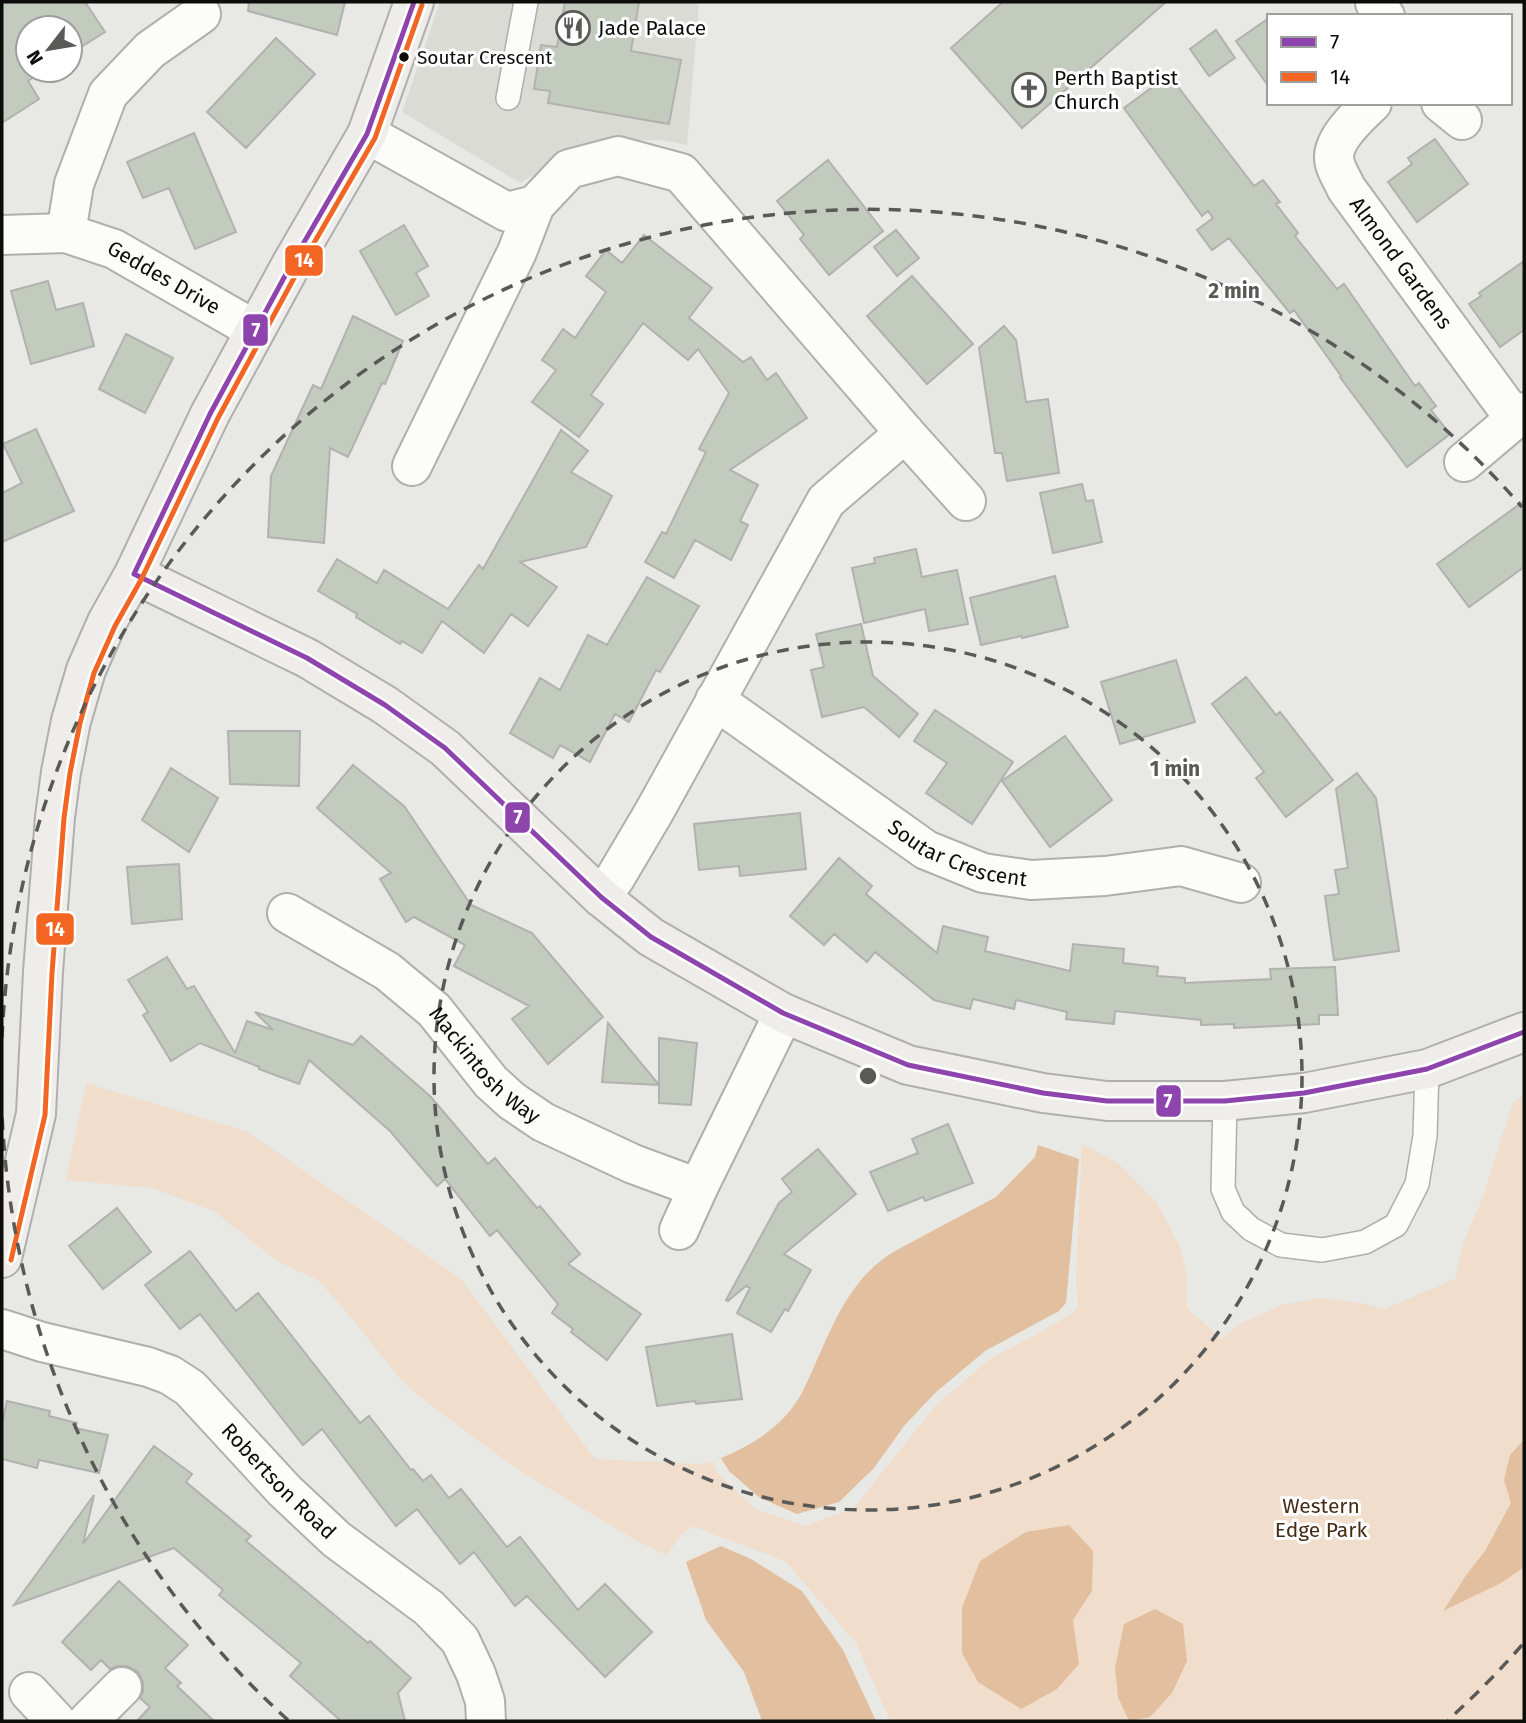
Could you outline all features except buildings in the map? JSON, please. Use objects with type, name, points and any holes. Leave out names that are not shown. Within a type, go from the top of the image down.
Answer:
[{"type":"street","points":[[2,1258],[36,1114],[55,817],[71,721],[86,670],[210,414],[366,134],[414,2]]},
{"type":"street","points":[[66,233],[74,184],[108,94],[150,50],[201,14]]},
{"type":"street","name":"Almond Gardens","points":[[1370,105],[1337,144],[1333,155],[1335,166],[1346,188],[1520,416],[1464,462]]},
{"type":"street","points":[[366,134],[507,212],[535,205]]},
{"type":"street","points":[[412,466],[517,252],[535,205],[569,169],[618,156],[681,173],[966,501]]},
{"type":"street","name":"Geddes Drive","points":[[2,235],[66,233],[114,249],[256,330]]},
{"type":"street","points":[[601,897],[654,812],[826,501],[905,433]]},
{"type":"street","points":[[134,575],[307,658],[385,705],[444,748],[601,897],[651,937],[783,1013],[908,1065],[1043,1093],[1107,1101],[1225,1101],[1304,1093],[1427,1069],[1524,1032]]},
{"type":"street","name":"Soutar Crescent","points":[[715,700],[926,850],[983,873],[1031,880],[1105,876],[1181,866],[1241,883]]},
{"type":"street","name":"Mackintosh Way","points":[[287,913],[387,971],[434,1010],[491,1082],[512,1101],[543,1122],[633,1164],[698,1188]]},
{"type":"street","points":[[679,1230],[783,1013]]},
{"type":"street","name":"Robertson Road","points":[[2,1329],[42,1342],[148,1367],[170,1375],[190,1388],[292,1499],[336,1539],[429,1608],[460,1640],[485,1701],[486,1721]]},
{"type":"street","points":[[88,1721],[122,1687]]},
{"type":"street","points":[[29,1692],[55,1721]]},
{"type":"lane","points":[[508,98],[526,2]]},
{"type":"lane","points":[[1225,1101],[1223,1189],[1233,1212],[1251,1229],[1281,1245],[1322,1250],[1366,1242],[1396,1225],[1416,1184],[1425,1136],[1427,1069]]},
{"type":"shaded area","points":[[440,2],[699,2],[687,145],[662,140],[588,142],[520,183],[402,112]]},
{"type":"shaded area","points":[[1038,1145],[1079,1159],[1066,1303],[1059,1311],[985,1351],[935,1393],[904,1426],[874,1468],[839,1502],[797,1514],[760,1498],[729,1471],[721,1458],[763,1436],[790,1411],[802,1393],[837,1317],[855,1287],[895,1251],[996,1197],[1035,1157]]},
{"type":"shaded area","points":[[1523,1441],[1524,1567],[1501,1583],[1443,1611],[1485,1551],[1511,1503],[1504,1480],[1510,1455]]},
{"type":"shaded area","points":[[1069,1525],[1093,1551],[1092,1591],[1073,1620],[1079,1664],[1057,1689],[1021,1709],[978,1682],[962,1653],[962,1608],[980,1561],[1026,1532]]},
{"type":"shaded area","points":[[721,1546],[751,1559],[802,1591],[843,1650],[876,1721],[762,1721],[744,1672],[706,1620],[686,1562]]},
{"type":"shaded area","points":[[1155,1609],[1183,1624],[1187,1661],[1172,1693],[1150,1717],[1129,1721],[1118,1697],[1115,1668],[1124,1624]]},
{"type":"green space","name":"Western Edge Park","points":[[86,1083],[246,1131],[461,1279],[595,1459],[699,1464],[713,1461],[718,1474],[757,1510],[806,1526],[854,1508],[936,1405],[990,1359],[1060,1321],[1078,1306],[1076,1280],[1082,1144],[1118,1163],[1157,1203],[1180,1247],[1187,1275],[1187,1308],[1222,1339],[1238,1325],[1281,1305],[1322,1298],[1384,1309],[1455,1279],[1464,1240],[1484,1195],[1513,1103],[1524,1094],[1524,1721],[890,1721],[856,1643],[785,1561],[692,1526],[681,1535],[667,1555],[639,1542],[523,1473],[433,1407],[404,1383],[318,1280],[277,1261],[214,1211],[152,1188],[66,1180]]},
{"type":"transit line","name":"7","points":[[414,2],[367,134],[292,263],[210,414],[134,574],[307,658],[385,705],[445,748],[601,897],[651,937],[783,1013],[908,1065],[1043,1093],[1107,1101],[1225,1101],[1304,1093],[1427,1069],[1524,1032]]},
{"type":"transit line","name":"14","points":[[11,1260],[45,1115],[64,818],[80,723],[94,673],[218,418],[300,267],[375,138],[422,5]]},
{"type":"place","name":"Jade Palace","points":[[573,28]]},
{"type":"place","name":"Soutar Crescent","points":[[404,57]]},
{"type":"place","name":"Perth Baptist Church","points":[[1029,90]]}]
